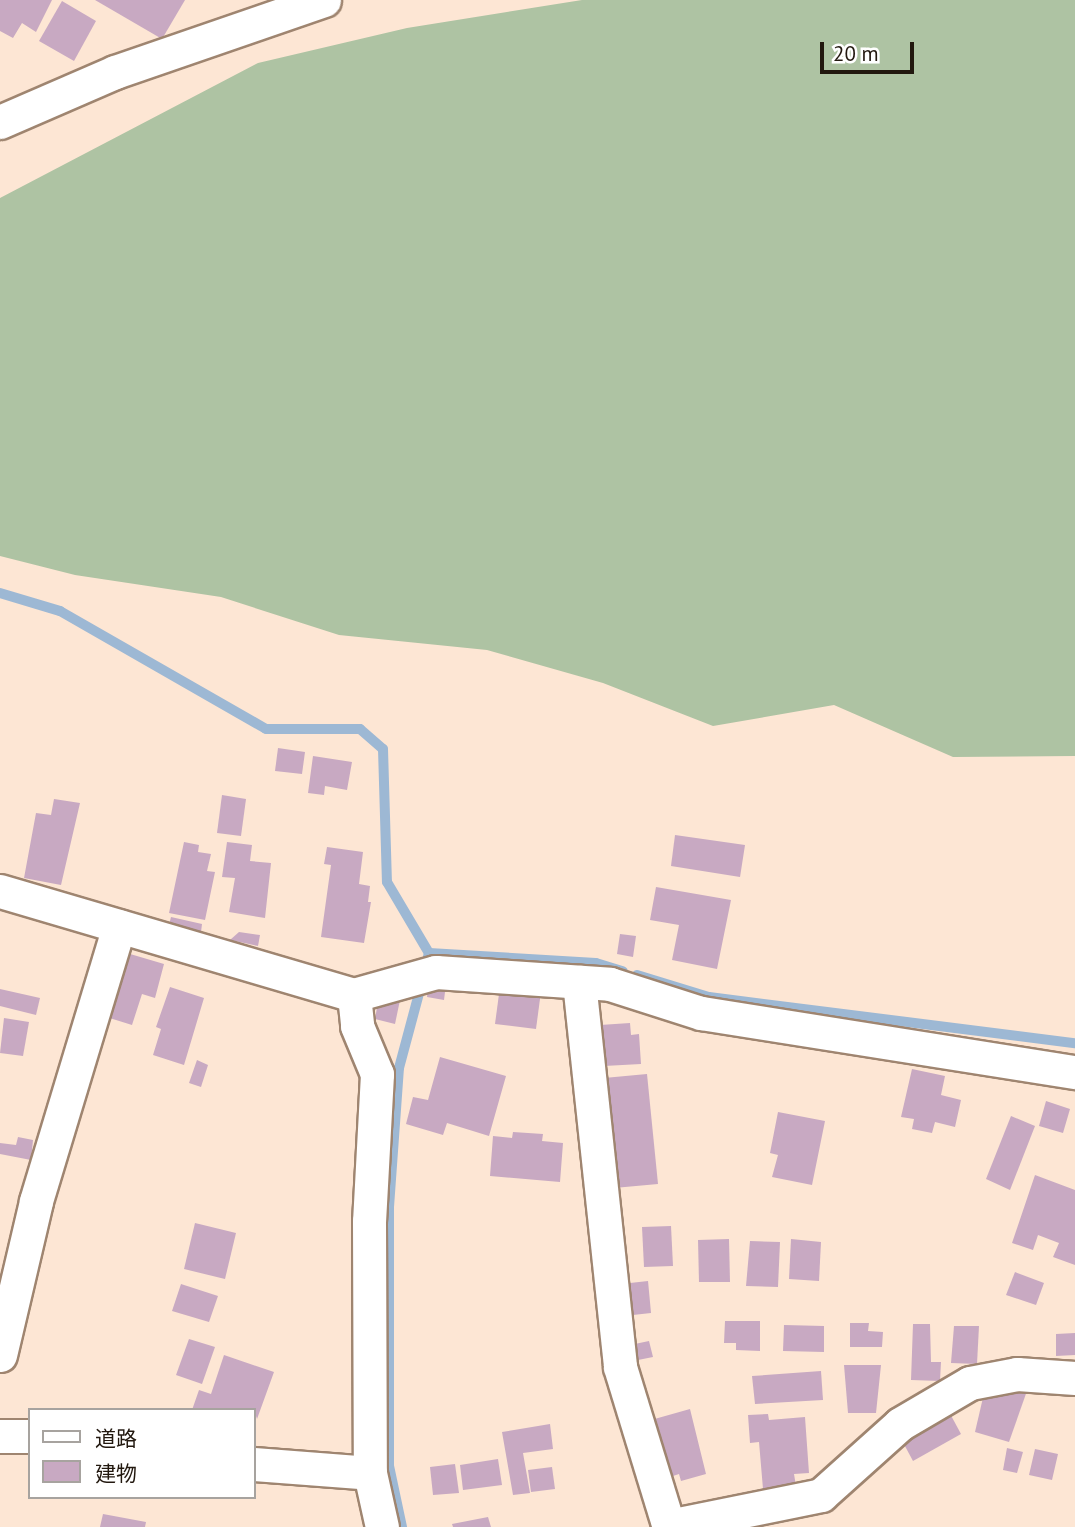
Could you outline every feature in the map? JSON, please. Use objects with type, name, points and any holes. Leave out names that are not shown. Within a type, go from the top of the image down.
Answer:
[{"type":"street","points":[[0,122],[115,72],[324,0]]},
{"type":"street","points":[[0,891],[354,995],[436,972],[610,984],[701,1013],[1075,1072]]},
{"type":"street","points":[[0,1355],[36,1201],[120,926]]},
{"type":"street","points":[[579,982],[620,1367],[669,1527],[821,1495],[900,1424],[970,1383],[1017,1374],[1075,1378]]},
{"type":"street","points":[[354,995],[357,1026],[377,1074],[369,1221],[370,1473],[382,1527]]},
{"type":"street","points":[[0,1436],[28,1436]]},
{"type":"street","points":[[256,1464],[370,1473]]},
{"type":"green space","points":[[582,0],[1075,0],[1075,756],[953,757],[834,705],[713,726],[603,683],[487,650],[339,635],[221,597],[75,575],[0,556],[0,198],[258,63],[407,28]]},
{"type":"building","points":[[0,0],[52,0],[36,32],[22,23],[13,38],[0,31]]},
{"type":"building","points":[[95,0],[185,0],[162,39]]},
{"type":"building","points":[[62,1],[96,21],[74,61],[39,41]]},
{"type":"building","points":[[278,748],[305,752],[302,774],[275,771]]},
{"type":"building","points":[[313,756],[352,762],[347,790],[325,786],[324,795],[308,793]]},
{"type":"building","points":[[222,795],[246,799],[241,836],[217,833]]},
{"type":"building","points":[[54,799],[80,803],[61,885],[24,878],[36,813],[51,815]]},
{"type":"building","points":[[675,835],[745,845],[740,877],[671,866]]},
{"type":"building","points":[[184,842],[199,845],[198,852],[211,854],[207,871],[215,872],[205,920],[169,913]]},
{"type":"building","points":[[227,842],[252,845],[250,861],[271,863],[265,918],[229,912],[235,878],[222,877]]},
{"type":"building","points":[[327,847],[363,852],[359,884],[370,886],[368,902],[371,902],[364,943],[321,937],[331,865],[324,864]]},
{"type":"building","points":[[656,887],[731,900],[717,969],[672,960],[679,925],[650,920]]},
{"type":"building","points":[[171,917],[202,924],[201,932],[169,925]]},
{"type":"building","points":[[239,932],[260,935],[258,946],[230,940]]},
{"type":"building","points":[[620,934],[636,936],[633,957],[617,954]]},
{"type":"building","points":[[120,951],[164,964],[155,998],[142,994],[132,1025],[100,1015]]},
{"type":"building","points":[[501,979],[542,984],[536,1029],[495,1024]]},
{"type":"building","points":[[429,980],[446,984],[444,1000],[427,997]]},
{"type":"building","points":[[170,987],[204,998],[184,1065],[153,1055],[161,1029],[156,1027]]},
{"type":"building","points":[[0,989],[40,998],[36,1015],[0,1006]]},
{"type":"building","points":[[379,996],[400,1000],[395,1024],[375,1019]]},
{"type":"building","points":[[4,1018],[29,1022],[23,1056],[0,1053]]},
{"type":"building","points":[[630,1023],[631,1035],[639,1034],[641,1064],[604,1066],[600,1025]]},
{"type":"building","points":[[440,1057],[506,1076],[489,1136],[447,1123],[443,1135],[406,1124],[413,1097],[428,1100]]},
{"type":"building","points":[[197,1060],[208,1065],[201,1087],[189,1083]]},
{"type":"building","points":[[912,1069],[945,1076],[941,1095],[961,1100],[955,1127],[935,1122],[932,1133],[912,1129],[914,1119],[901,1117]]},
{"type":"building","points":[[647,1074],[658,1184],[614,1188],[604,1078]]},
{"type":"building","points":[[1046,1101],[1070,1109],[1063,1133],[1039,1126]]},
{"type":"building","points":[[778,1112],[825,1121],[812,1185],[772,1177],[778,1155],[770,1153]]},
{"type":"building","points":[[1011,1116],[1035,1126],[1010,1190],[986,1179]]},
{"type":"building","points":[[513,1132],[543,1134],[542,1141],[563,1143],[560,1182],[490,1176],[493,1136],[512,1138]]},
{"type":"building","points":[[18,1137],[33,1140],[31,1160],[0,1154],[0,1143],[16,1145]]},
{"type":"building","points":[[1035,1175],[1075,1190],[1075,1265],[1053,1257],[1059,1243],[1038,1235],[1033,1250],[1012,1243]]},
{"type":"building","points":[[195,1223],[236,1233],[225,1279],[184,1269]]},
{"type":"building","points":[[671,1226],[673,1266],[644,1267],[642,1227]]},
{"type":"building","points":[[729,1239],[730,1282],[699,1282],[698,1240]]},
{"type":"building","points":[[791,1239],[821,1242],[819,1281],[789,1279]]},
{"type":"building","points":[[750,1241],[780,1242],[778,1287],[746,1286]]},
{"type":"building","points":[[1015,1272],[1044,1283],[1036,1305],[1006,1295]]},
{"type":"building","points":[[648,1281],[651,1313],[624,1316],[621,1284]]},
{"type":"building","points":[[181,1284],[218,1296],[209,1322],[172,1311]]},
{"type":"building","points":[[725,1321],[760,1321],[760,1351],[736,1350],[736,1343],[724,1343]]},
{"type":"building","points":[[850,1323],[869,1323],[868,1331],[883,1332],[882,1347],[850,1347]]},
{"type":"building","points":[[913,1324],[930,1324],[931,1362],[941,1362],[940,1381],[911,1380]]},
{"type":"building","points":[[784,1325],[824,1326],[824,1352],[783,1351]]},
{"type":"building","points":[[954,1326],[979,1326],[977,1364],[951,1363]]},
{"type":"building","points":[[1075,1333],[1075,1355],[1056,1356],[1056,1334]]},
{"type":"building","points":[[189,1339],[215,1347],[202,1384],[176,1375]]},
{"type":"building","points":[[649,1341],[653,1357],[633,1361],[630,1345]]},
{"type":"building","points":[[224,1355],[274,1372],[257,1419],[256,1408],[193,1408],[199,1390],[211,1394]]},
{"type":"building","points":[[844,1365],[881,1365],[876,1413],[848,1413]]},
{"type":"building","points":[[821,1371],[823,1400],[755,1404],[752,1376]]},
{"type":"building","points":[[1028,1388],[1009,1442],[975,1432],[985,1389]]},
{"type":"building","points":[[947,1408],[961,1434],[913,1461],[899,1435]]},
{"type":"building","points":[[690,1409],[706,1474],[681,1481],[679,1474],[667,1478],[651,1420]]},
{"type":"building","points":[[768,1414],[769,1420],[805,1417],[809,1473],[794,1474],[796,1486],[763,1489],[759,1442],[750,1443],[748,1415]]},
{"type":"building","points":[[550,1424],[553,1449],[523,1453],[530,1493],[513,1495],[502,1432]]},
{"type":"building","points":[[1007,1448],[1023,1452],[1017,1473],[1003,1470]]},
{"type":"building","points":[[1035,1449],[1058,1454],[1052,1480],[1029,1475]]},
{"type":"building","points":[[498,1459],[502,1485],[463,1490],[460,1465]]},
{"type":"building","points":[[455,1464],[459,1493],[433,1495],[430,1467]]},
{"type":"building","points":[[552,1467],[555,1489],[531,1492],[528,1470]]},
{"type":"building","points":[[103,1514],[146,1522],[145,1527],[100,1527]]},
{"type":"building","points":[[488,1517],[491,1527],[453,1527],[452,1524]]},
{"type":"waterway","points":[[0,593],[60,611],[266,729],[360,729],[383,749],[387,882],[429,953],[425,968]]},
{"type":"waterway","points":[[429,953],[596,963],[623,971]]},
{"type":"waterway","points":[[637,975],[709,997],[1075,1043]]},
{"type":"waterway","points":[[402,1527],[389,1466],[389,1207],[399,1068],[422,982]]}]
